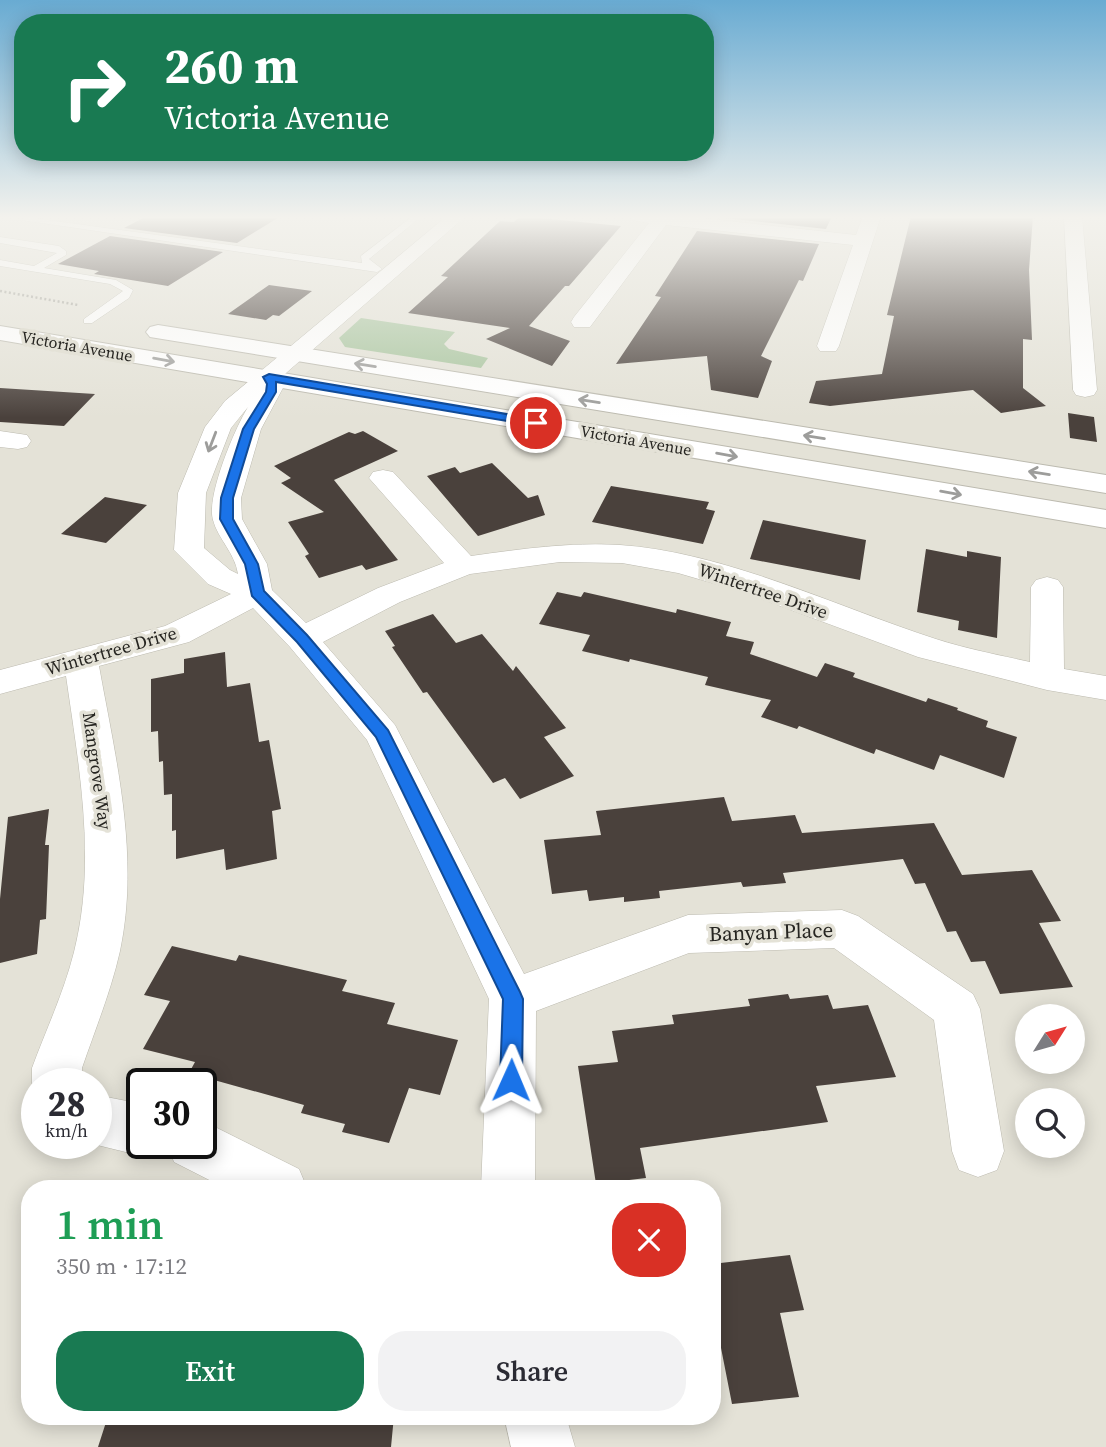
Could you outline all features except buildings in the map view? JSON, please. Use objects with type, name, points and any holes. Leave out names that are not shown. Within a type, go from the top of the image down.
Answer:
[{"type":"main road","name":"Victoria Avenue","points":[[75,319],[1106,484]]},
{"type":"main road","name":"Victoria Avenue","points":[[0,333],[1106,519]]},
{"type":"street","points":[[377,284],[234,406],[218,428],[192,493],[189,550],[219,577],[257,593],[302,639],[382,734],[513,999],[508,1180]]},
{"type":"street","points":[[582,323],[612,284]]},
{"type":"street","points":[[828,346],[849,284]]},
{"type":"street","points":[[1085,390],[1087,284]]},
{"type":"street","points":[[257,593],[252,564],[227,519],[227,498],[248,429],[271,392],[269,377]]},
{"type":"street","points":[[383,478],[464,566]]},
{"type":"street","name":"Wintertree Drive","points":[[302,639],[388,595],[464,566],[560,553],[622,554],[682,564],[751,584],[930,649],[1047,678],[1106,688]]},
{"type":"street","points":[[1047,587],[1047,678]]},
{"type":"street","name":"Wintertree Drive","points":[[0,682],[177,634],[257,593]]},
{"type":"street","name":"Mangrove Way","points":[[57,1068],[97,952],[106,891],[107,830],[81,662]]},
{"type":"street","name":"Banyan Place","points":[[513,999],[688,934],[842,929],[956,1009],[978,1151]]},
{"type":"street","points":[[217,1155],[265,1180]]},
{"type":"street","points":[[537,1425],[543,1447]]},
{"type":"lane","points":[[75,319],[125,296],[128,290],[116,284]]},
{"type":"green space","points":[[361,318],[455,332],[444,344],[449,349],[488,358],[481,368],[345,347],[339,338]]},
{"type":"route","points":[[511,1080],[513,999],[382,734],[302,639],[257,593],[252,564],[227,519],[227,498],[248,429],[271,392],[269,377],[536,423]]}]
